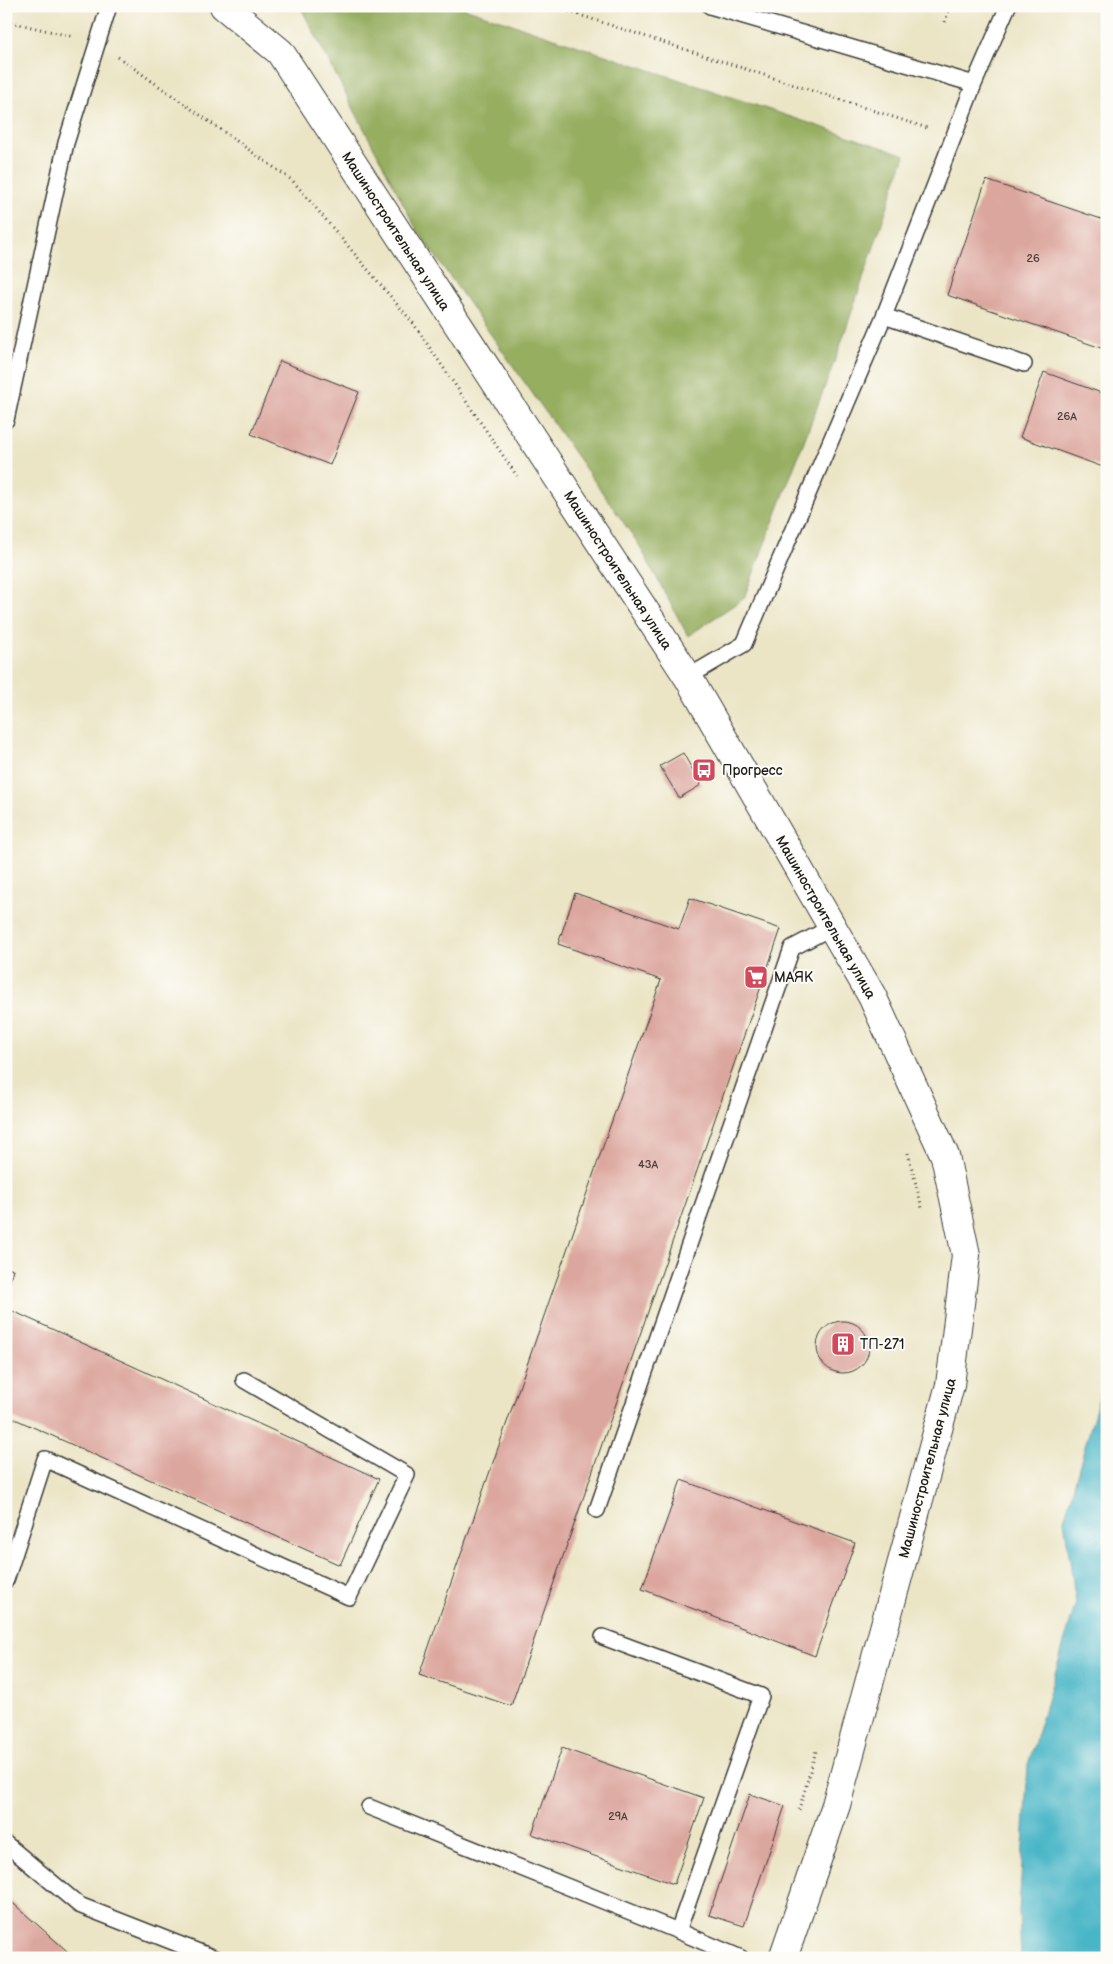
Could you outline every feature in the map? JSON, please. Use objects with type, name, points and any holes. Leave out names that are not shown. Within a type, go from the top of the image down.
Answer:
[{"type":"street","name":"Машиностроительная улица","points":[[224,6],[280,52],[688,677],[872,996],[945,1156],[966,1255],[950,1385],[836,1805],[783,1958]]},
{"type":"lane","points":[[6,420],[66,143],[109,6]]},
{"type":"lane","points":[[710,6],[974,84]]},
{"type":"lane","points":[[688,677],[744,644],[884,316],[974,84],[1008,6]]},
{"type":"lane","points":[[884,316],[1024,364]]},
{"type":"lane","points":[[597,1510],[792,948],[832,927]]},
{"type":"lane","points":[[6,1580],[45,1459],[349,1597],[407,1475],[244,1380]]},
{"type":"lane","points":[[603,1637],[761,1696],[678,1931]]},
{"type":"lane","points":[[369,1806],[741,1958]]},
{"type":"lane","points":[[6,1844],[80,1905],[214,1958]]},
{"type":"path","points":[[551,6],[954,136]]},
{"type":"path","points":[[564,10],[568,6]]},
{"type":"path","points":[[945,22],[950,6]]},
{"type":"path","points":[[6,22],[98,42],[294,181],[413,323],[518,478]]},
{"type":"path","points":[[908,1152],[924,1216]]},
{"type":"path","points":[[797,1819],[819,1742]]},
{"type":"green space","points":[[300,6],[458,6],[905,155],[838,352],[744,598],[688,636],[638,543],[417,230]]},
{"type":"water","points":[[1107,1370],[1107,1958],[1021,1958],[1019,1911],[1028,1765],[1076,1603],[1064,1520]]},
{"type":"building","points":[[986,180],[1107,221],[1107,350],[947,295]]},
{"type":"building","points":[[280,361],[359,392],[330,465],[251,434]]},
{"type":"building","points":[[1044,372],[1107,395],[1107,457],[1103,467],[1020,437]]},
{"type":"building","points":[[683,753],[701,785],[679,798],[660,766]]},
{"type":"building","points":[[575,893],[679,929],[690,898],[781,929],[511,1706],[419,1675],[661,980],[558,944]]},
{"type":"building","points":[[6,1268],[13,1269],[7,1293],[6,1292]]},
{"type":"building","points":[[6,1308],[379,1479],[340,1565],[6,1415]]},
{"type":"building","name":"ТП-271","points":[[838,1321],[848,1321],[862,1328],[869,1342],[869,1352],[862,1366],[848,1373],[838,1373],[828,1369],[821,1362],[817,1352],[817,1342],[821,1332],[828,1325]]},
{"type":"building","points":[[6,1453],[10,1454],[7,1467],[6,1466]]},
{"type":"building","points":[[681,1480],[855,1543],[815,1656],[642,1589]]},
{"type":"building","points":[[562,1748],[704,1798],[674,1884],[532,1834]]},
{"type":"building","points":[[750,1794],[785,1806],[744,1926],[709,1915]]},
{"type":"building","points":[[6,1897],[75,1958],[6,1958]]},
{"type":"place","name":"Прогресс","points":[[704,770]]},
{"type":"place","name":"МАЯК","points":[[756,977]]},
{"type":"place","name":"ТП-271","points":[[843,1344]]}]
